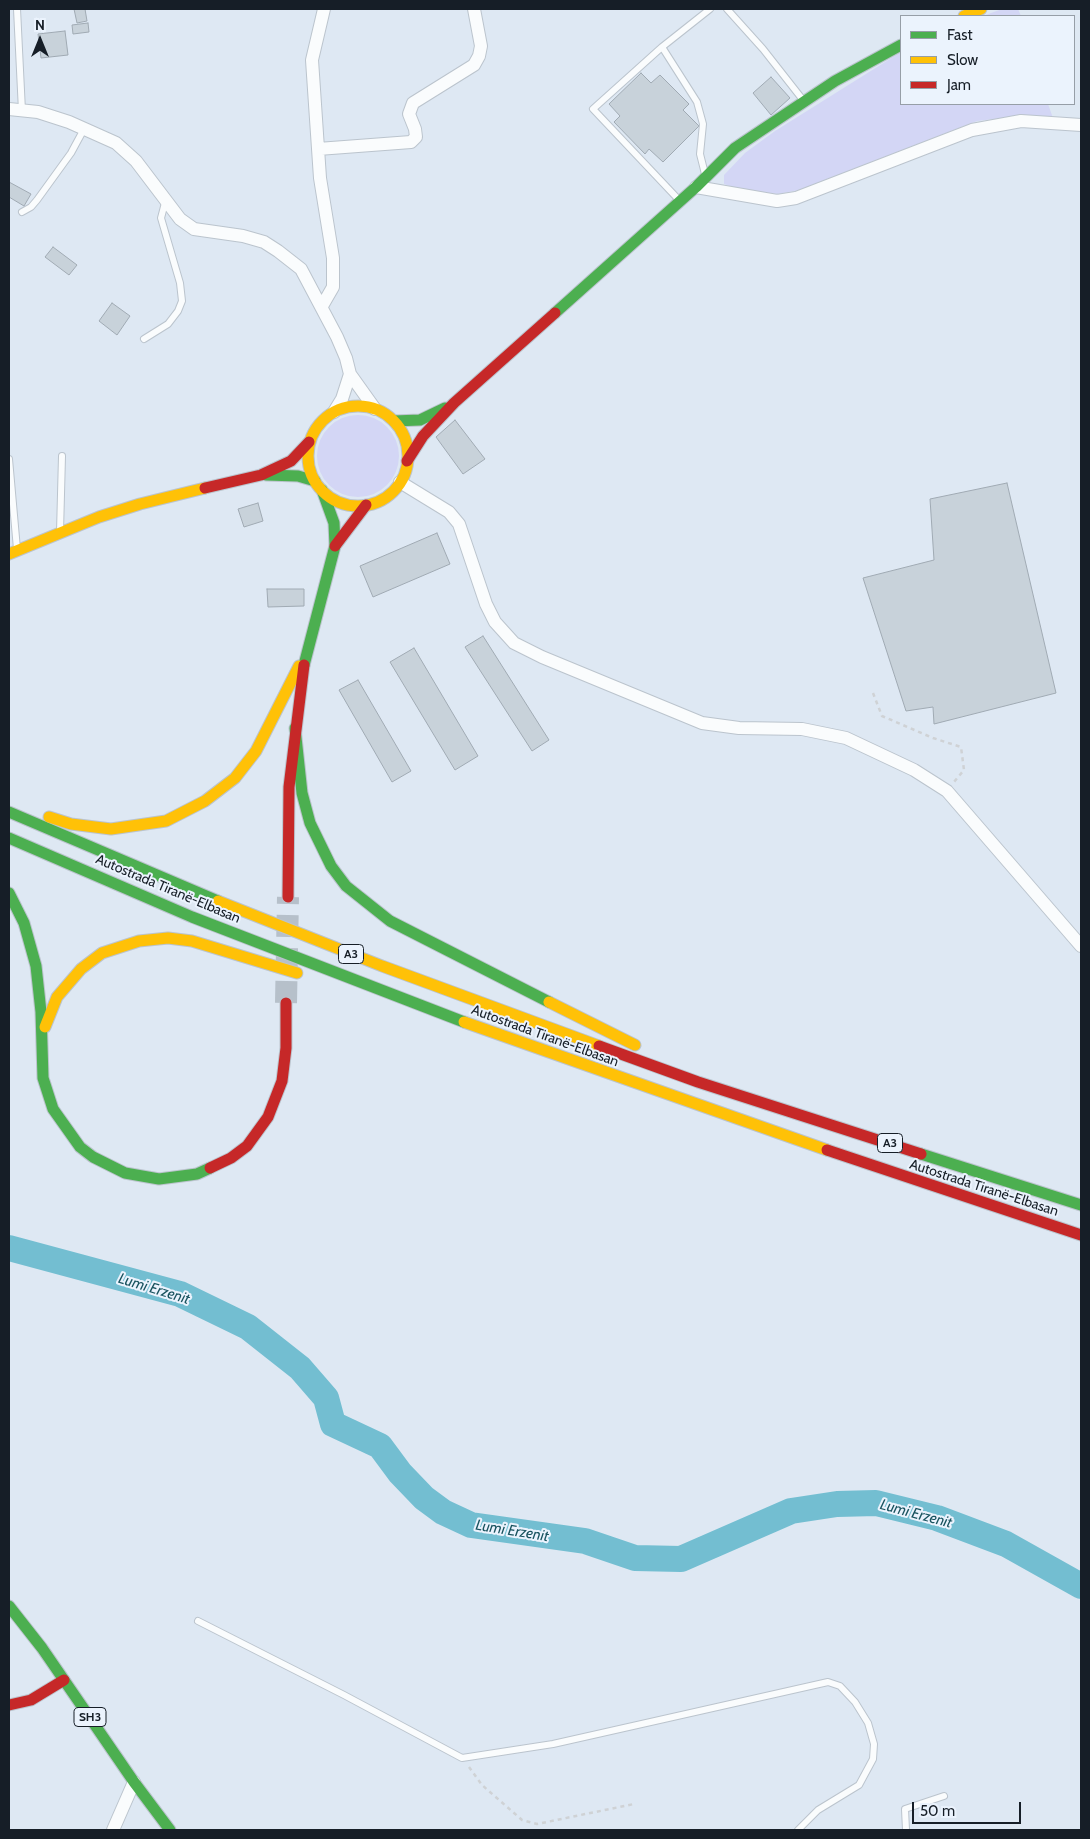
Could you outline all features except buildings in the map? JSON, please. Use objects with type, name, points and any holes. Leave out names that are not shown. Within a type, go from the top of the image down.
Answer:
[{"type":"main road","points":[[967,15],[982,9]]},
{"type":"main road","points":[[261,475],[298,476],[318,486],[337,501],[346,504],[366,505],[385,497],[400,482],[408,461],[423,436],[454,403],[696,187],[735,148],[835,81],[900,47]]},
{"type":"main road","points":[[394,421],[420,420],[454,403]]},
{"type":"main road","points":[[13,552],[140,504],[261,475],[291,461],[310,442],[319,424],[334,412],[353,406],[375,409],[394,421],[405,439],[408,461]]},
{"type":"main road","points":[[288,897],[289,787],[295,728],[306,654],[334,546],[334,523],[308,462],[310,442]]},
{"type":"main road","points":[[334,546],[366,505]]},
{"type":"main road","points":[[9,800],[49,817],[92,828],[111,829],[143,825],[166,821],[185,813],[220,792],[247,764],[272,722],[282,698],[306,654]]},
{"type":"main road","points":[[295,728],[302,792],[310,823],[331,866],[346,886],[390,921],[643,1048]]},
{"type":"main road","name":"Autostrada Tiranë-Elbasan","points":[[9,812],[208,898],[382,966],[698,1082],[1081,1205]]},
{"type":"main road","name":"Autostrada Tiranë-Elbasan","points":[[9,838],[192,916],[383,992],[672,1097],[980,1203],[1081,1235]]},
{"type":"main road","points":[[9,893],[24,923],[36,966],[41,1004],[43,1078],[53,1109],[80,1147],[93,1157],[125,1173],[159,1179],[179,1178],[197,1174],[231,1158],[247,1146],[259,1133],[277,1098],[282,1081],[286,1048],[286,1002]]},
{"type":"main road","points":[[42,1048],[50,1013],[68,982],[91,960],[124,944],[168,938],[192,941],[307,976]]},
{"type":"main road","points":[[357,994],[366,997],[383,992]]},
{"type":"main road","points":[[687,1065],[698,1082]]},
{"type":"main road","name":"SH3","points":[[9,1606],[170,1830]]},
{"type":"main road","points":[[9,1705],[31,1700],[64,1680]]},
{"type":"street","points":[[322,306],[333,287],[332,258],[323,202],[312,60],[324,9]]},
{"type":"street","points":[[318,149],[411,142],[416,137],[416,130],[409,114],[413,102],[474,66],[479,56],[481,46],[474,9]]},
{"type":"street","points":[[9,110],[38,112],[84,129],[116,144],[136,161],[180,219],[194,228],[243,236],[264,242],[278,251],[301,270],[322,306],[346,358],[350,374],[375,409]]},
{"type":"street","points":[[696,187],[777,201],[786,200],[796,198],[972,130],[1021,121],[1081,125]]},
{"type":"street","points":[[334,412],[342,399],[350,374]]},
{"type":"street","points":[[400,482],[449,512],[459,524],[486,604],[495,622],[514,643],[542,657],[702,723],[739,728],[802,729],[846,738],[914,770],[947,791],[1081,946]]},
{"type":"street","points":[[113,1830],[134,1782]]},
{"type":"lane","points":[[17,9],[22,110]]},
{"type":"lane","points":[[680,201],[593,109],[662,47],[710,9]]},
{"type":"lane","points":[[727,9],[763,49],[804,101]]},
{"type":"lane","points":[[662,47],[697,102],[703,124],[700,154],[706,177]]},
{"type":"lane","points":[[22,212],[30,208],[37,200],[72,153],[84,129]]},
{"type":"lane","points":[[144,338],[168,324],[178,311],[182,301],[180,282],[161,218],[166,200]]},
{"type":"lane","points":[[60,533],[62,456]]},
{"type":"lane","points":[[9,459],[13,552]]},
{"type":"lane","points":[[198,1621],[462,1758],[553,1744],[828,1682],[840,1686],[856,1702],[868,1723],[874,1744],[873,1759],[859,1785],[818,1810],[798,1830]]},
{"type":"lane","points":[[906,1830],[905,1809],[944,1796]]},
{"type":"path","points":[[873,693],[882,716],[933,738],[961,747],[964,770],[947,791]]},
{"type":"path","points":[[462,1758],[482,1785],[522,1820],[537,1824],[634,1804]]},
{"type":"shaded area","points":[[1002,9],[1018,9],[1021,15],[986,15]]},
{"type":"shaded area","points":[[900,53],[900,105],[1048,105],[1053,118],[1019,116],[977,121],[799,190],[778,194],[741,190],[724,184],[724,175],[745,153],[775,131]]},
{"type":"shaded area","points":[[358,415],[374,418],[387,427],[396,440],[399,456],[396,472],[387,485],[374,494],[358,497],[342,494],[329,485],[320,472],[317,456],[320,440],[329,427],[342,418]]},
{"type":"waterway","name":"Lumi Erzenit","points":[[9,1248],[180,1294],[248,1327],[300,1368],[326,1398],[333,1424],[380,1446],[400,1473],[424,1498],[443,1512],[471,1525],[585,1541],[635,1558],[681,1559],[791,1511],[837,1504],[876,1503],[937,1518],[1006,1544],[1081,1586]]},
{"type":"tunnel","points":[[286,1003],[288,897]]},
{"type":"traffic: fast","points":[[555,313],[696,187],[735,148],[835,81],[900,46]]},
{"type":"traffic: fast","points":[[394,421],[420,420],[445,408]]},
{"type":"traffic: fast","points":[[266,475],[298,476],[315,481]]},
{"type":"traffic: fast","points":[[304,665],[335,546],[334,523],[322,490]]},
{"type":"traffic: fast","points":[[295,728],[302,793],[310,823],[331,866],[346,886],[390,921],[549,1002]]},
{"type":"traffic: fast","points":[[9,812],[218,901]]},
{"type":"traffic: fast","points":[[9,838],[192,917],[464,1022]]},
{"type":"traffic: fast","points":[[9,893],[24,923],[36,966],[41,1012],[43,1078],[53,1109],[80,1147],[93,1157],[125,1173],[159,1179],[197,1174],[210,1168]]},
{"type":"traffic: fast","points":[[921,1154],[1081,1205]]},
{"type":"traffic: fast","points":[[9,1606],[42,1648],[134,1782],[170,1830]]},
{"type":"traffic: slow","points":[[966,15],[981,9]]},
{"type":"traffic: slow","points":[[358,406],[377,410],[393,421],[404,437],[408,456],[404,475],[393,491],[377,502],[358,506],[339,502],[323,491],[312,475],[308,456],[312,437],[323,421],[339,410],[358,406]]},
{"type":"traffic: slow","points":[[9,554],[99,517],[140,504],[205,488]]},
{"type":"traffic: slow","points":[[49,817],[71,824],[111,829],[166,821],[205,801],[235,778],[256,751],[299,666]]},
{"type":"traffic: slow","points":[[218,901],[382,966],[599,1046]]},
{"type":"traffic: slow","points":[[45,1027],[57,997],[81,969],[102,953],[139,941],[168,938],[192,941],[297,973]]},
{"type":"traffic: slow","points":[[549,1002],[635,1045]]},
{"type":"traffic: slow","points":[[464,1022],[827,1150]]},
{"type":"traffic: jam","points":[[407,461],[423,436],[454,403],[555,313]]},
{"type":"traffic: jam","points":[[205,488],[261,475],[291,461],[309,442]]},
{"type":"traffic: jam","points":[[335,546],[366,505]]},
{"type":"traffic: jam","points":[[288,897],[289,787],[304,665]]},
{"type":"traffic: jam","points":[[210,1168],[231,1158],[247,1146],[268,1117],[282,1081],[286,1048],[286,1003]]},
{"type":"traffic: jam","points":[[599,1046],[698,1082],[921,1154]]},
{"type":"traffic: jam","points":[[827,1150],[1081,1235]]},
{"type":"traffic: jam","points":[[9,1705],[31,1700],[64,1680]]}]
